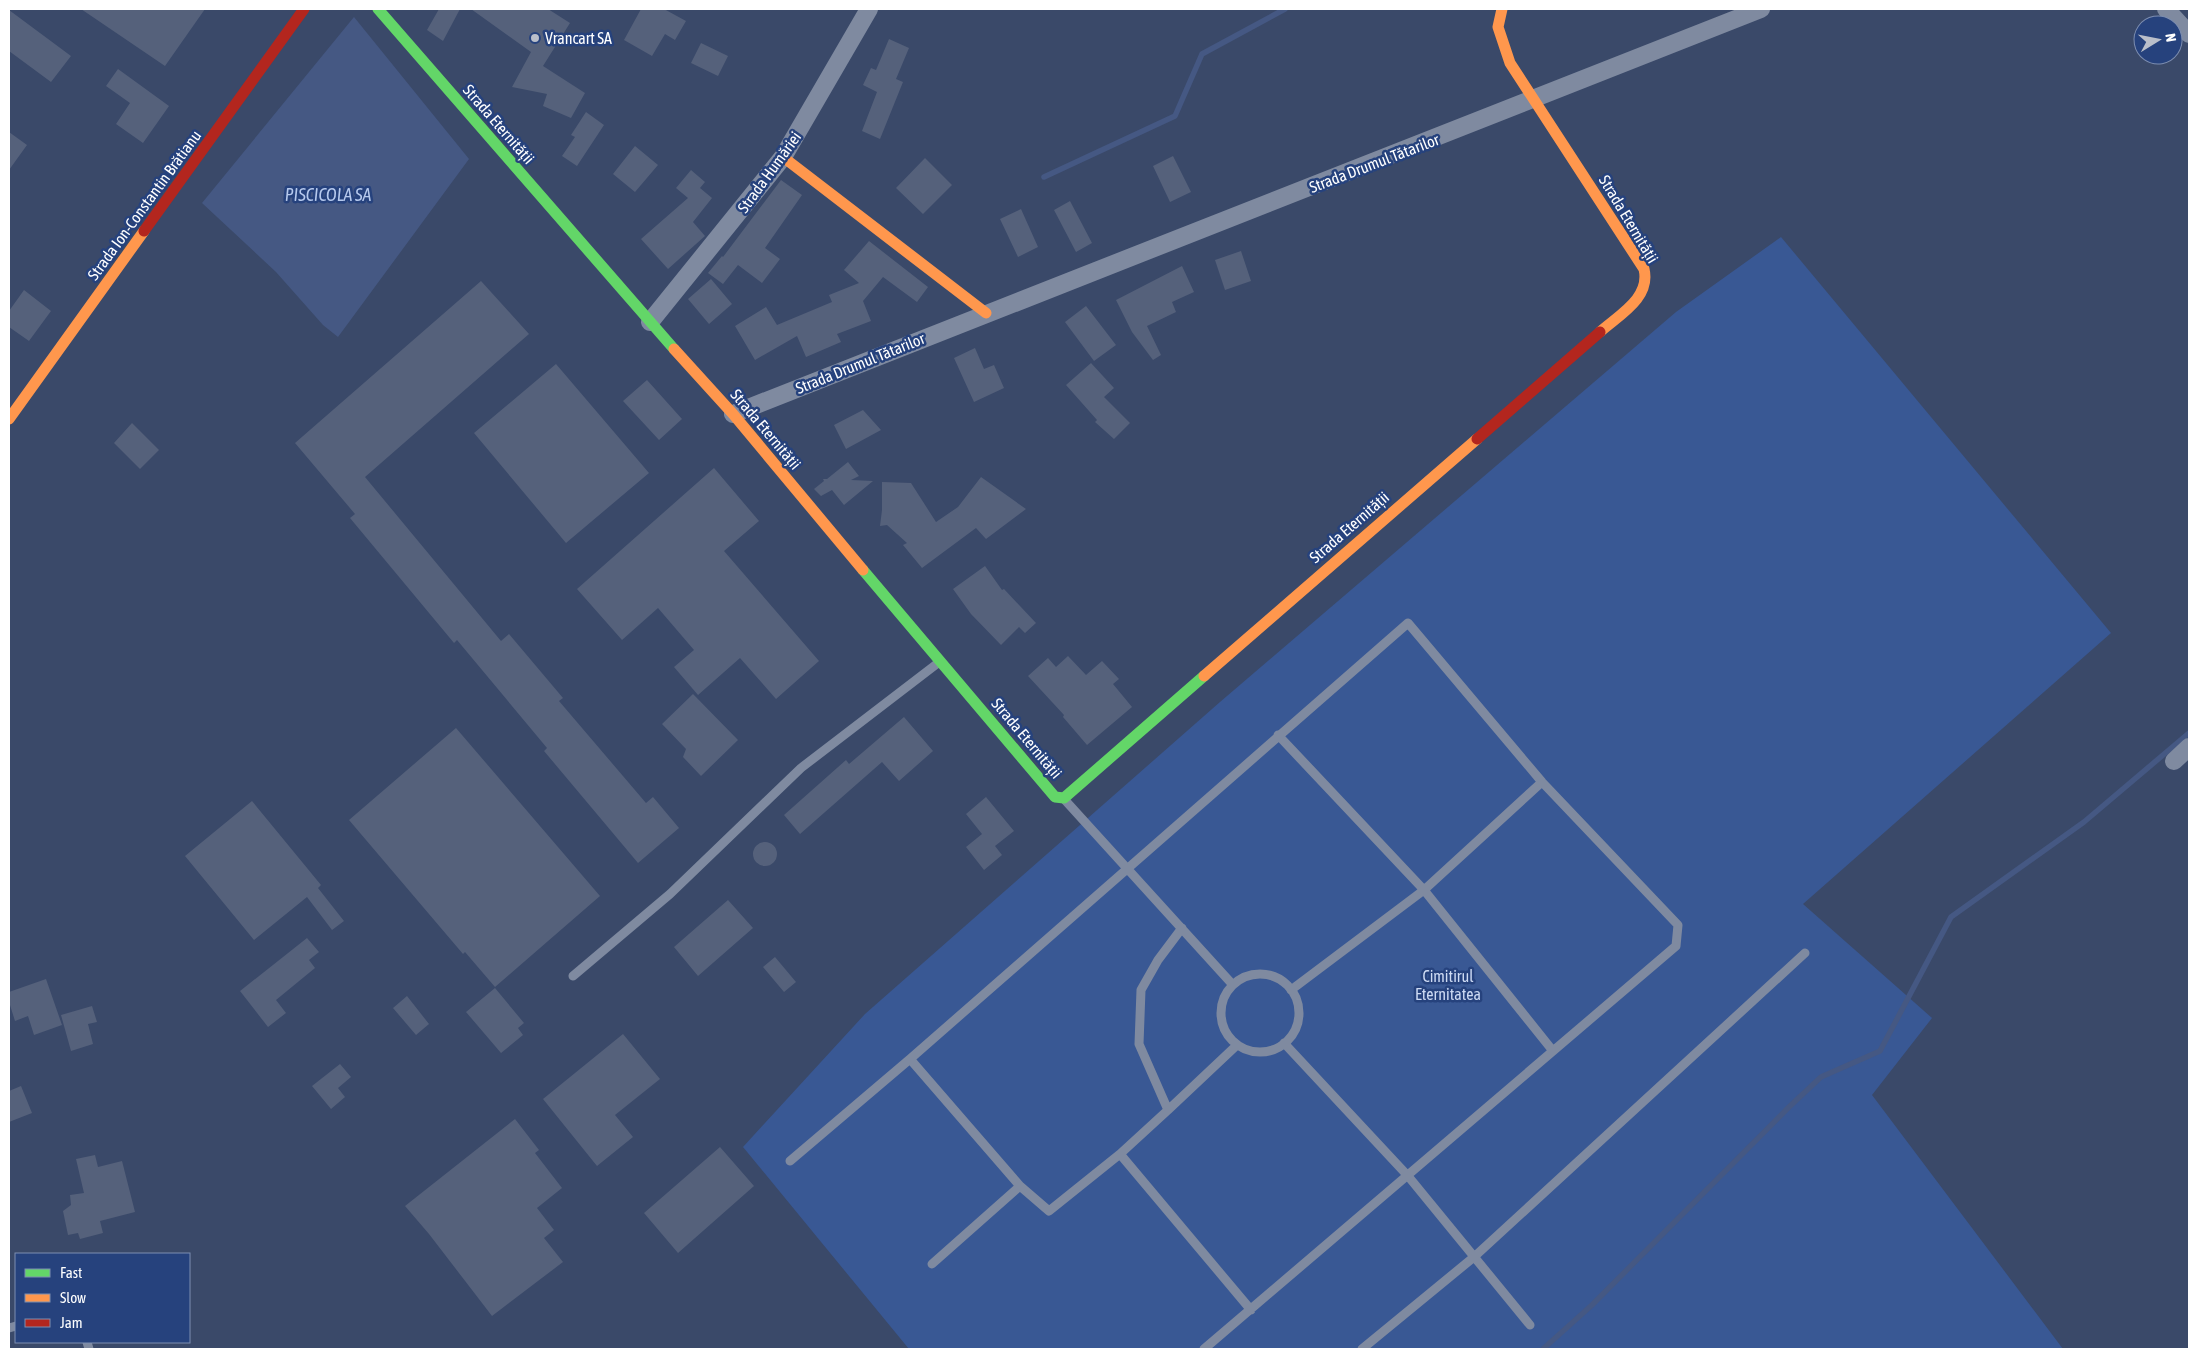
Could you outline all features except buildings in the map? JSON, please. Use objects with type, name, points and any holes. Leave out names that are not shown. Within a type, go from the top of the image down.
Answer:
[{"type":"street","name":"Strada Ion-Constantin Brătianu","points":[[9,419],[304,9]]},
{"type":"street","name":"Strada Eternității","points":[[378,9],[650,322],[733,414],[1055,797],[1064,798],[1639,298],[1646,288],[1645,270],[1534,101]]},
{"type":"street","name":"Strada Humăriei","points":[[650,322],[783,157],[869,9]]},
{"type":"street","points":[[1502,9],[1498,27],[1510,63],[1534,101]]},
{"type":"street","name":"Strada Drumul Tătarilor","points":[[733,414],[986,313],[1534,101],[1761,9]]},
{"type":"street","points":[[2166,9],[2189,34]]},
{"type":"street","points":[[783,157],[986,313]]},
{"type":"street","points":[[2174,761],[2189,747]]},
{"type":"lane","points":[[790,1161],[910,1059],[1408,623],[1542,782],[1678,924],[1676,946],[1204,1349]]},
{"type":"lane","points":[[573,976],[670,894],[802,768],[940,661]]},
{"type":"lane","points":[[1278,735],[1424,890],[1553,1051]]},
{"type":"lane","points":[[1291,990],[1424,890],[1542,782]]},
{"type":"lane","points":[[1064,798],[1233,985]]},
{"type":"lane","points":[[1168,1110],[1139,1044],[1141,990],[1158,960],[1182,928]]},
{"type":"lane","points":[[1362,1349],[1474,1257],[1805,953]]},
{"type":"lane","points":[[1263,974],[1276,977],[1291,990],[1299,1008],[1298,1021],[1293,1034],[1284,1044],[1274,1050],[1261,1052],[1237,1045],[1229,1036],[1223,1025],[1221,1012],[1223,1000],[1233,985],[1250,975],[1263,974]]},
{"type":"lane","points":[[1284,1044],[1408,1176],[1530,1325]]},
{"type":"lane","points":[[910,1059],[1020,1186],[1049,1211],[1120,1154],[1237,1045]]},
{"type":"lane","points":[[1120,1154],[1251,1310]]},
{"type":"lane","points":[[932,1264],[1020,1186]]},
{"type":"green space","name":"Cimitirul Eternitatea","points":[[1781,237],[2111,633],[1803,904],[1932,1018],[1872,1095],[2063,1349],[909,1349],[743,1147],[865,1014],[1220,702],[1676,312]]},
{"type":"water","name":"PISCICOLA SA","points":[[354,17],[469,159],[338,337],[323,325],[276,272],[202,203]]},
{"type":"waterway","points":[[1044,177],[1175,116],[1202,54],[1285,9]]},
{"type":"waterway","points":[[1543,1349],[1592,1305],[1821,1077],[1880,1051],[1951,917],[2084,822],[2189,733]]},
{"type":"traffic: fast","points":[[378,9],[674,349]]},
{"type":"traffic: fast","points":[[863,570],[1055,797],[1064,798],[1204,676]]},
{"type":"traffic: slow","points":[[1502,9],[1498,27],[1510,63],[1644,269],[1643,289],[1638,297],[1632,305],[1600,332]]},
{"type":"traffic: slow","points":[[783,157],[986,313]]},
{"type":"traffic: slow","points":[[9,419],[144,231]]},
{"type":"traffic: slow","points":[[674,349],[733,414],[863,570]]},
{"type":"traffic: slow","points":[[1204,676],[1477,439]]},
{"type":"traffic: jam","points":[[144,231],[304,9]]},
{"type":"traffic: jam","points":[[1477,439],[1600,332]]},
{"type":"place","name":"Vrancart SA","points":[[535,38]]}]
